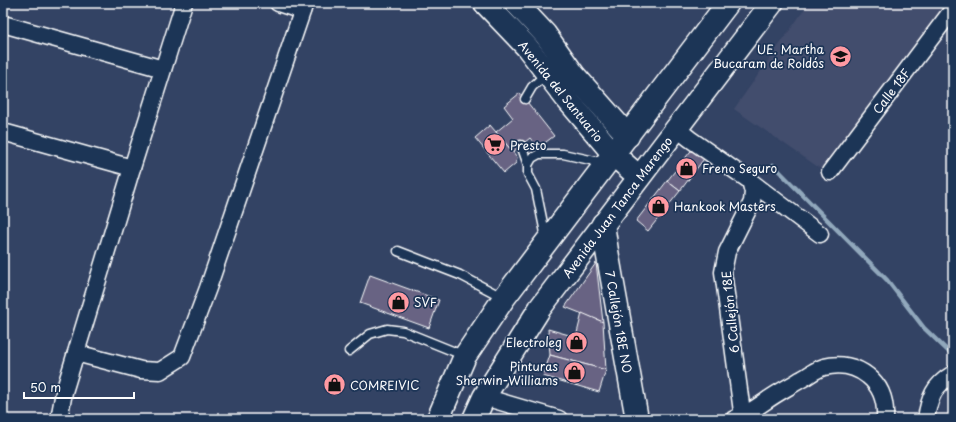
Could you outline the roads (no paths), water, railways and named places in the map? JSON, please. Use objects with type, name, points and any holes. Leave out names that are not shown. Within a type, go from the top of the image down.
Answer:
[{"type":"main road","name":"Avenida del Santuario","points":[[485,3],[527,47],[610,159],[639,176]]},
{"type":"main road","name":"Avenida del Santuario","points":[[516,3],[545,34],[574,76],[628,136]]},
{"type":"main road","points":[[438,419],[465,356],[504,298],[728,3]]},
{"type":"main road","name":"Avenida Juan Tanca Marengo","points":[[474,419],[484,396],[540,308],[772,3]]},
{"type":"main road","name":"7 Callejón 18E NO","points":[[603,224],[637,419]]},
{"type":"street","points":[[59,419],[64,392],[184,3]]},
{"type":"street","points":[[76,353],[141,370],[160,371],[182,357],[208,288],[303,7],[278,3]]},
{"type":"street","name":"Calle 18F","points":[[830,172],[953,9]]},
{"type":"street","points":[[3,24],[163,69]]},
{"type":"street","points":[[676,128],[820,234]]},
{"type":"street","points":[[3,132],[132,168]]},
{"type":"street","name":"6 Callejón 18E","points":[[740,418],[723,272],[727,252],[752,202],[753,192],[750,181]]},
{"type":"street","points":[[740,418],[779,392],[823,368],[839,365],[860,370],[876,383],[882,392],[886,406],[885,419]]},
{"type":"street","points":[[926,419],[928,405],[934,391],[943,380],[953,374]]},
{"type":"street","points":[[484,396],[559,419]]},
{"type":"lane","points":[[525,100],[532,86],[547,73]]},
{"type":"lane","points":[[521,145],[528,165],[528,174],[536,189],[547,241]]},
{"type":"lane","points":[[528,165],[532,158],[539,154],[563,154],[610,159]]},
{"type":"lane","points":[[398,251],[460,275],[504,298]]},
{"type":"lane","points":[[349,351],[370,334],[387,329],[403,331],[465,356]]},
{"type":"waterway","points":[[773,165],[887,280],[924,328],[948,351]]},
{"type":"place","name":"UE. Martha Bucaram de Roldós","points":[[840,56]]},
{"type":"place","name":"Presto","points":[[494,145]]},
{"type":"place","name":"Freno Seguro","points":[[687,168]]},
{"type":"place","name":"Hankook Masters","points":[[658,206]]},
{"type":"place","name":"SVF","points":[[399,302]]},
{"type":"place","name":"Electroleg","points":[[577,342]]},
{"type":"place","name":"Pinturas Sherwin-Williams","points":[[574,373]]},
{"type":"place","name":"COMREIVIC","points":[[335,385]]}]
